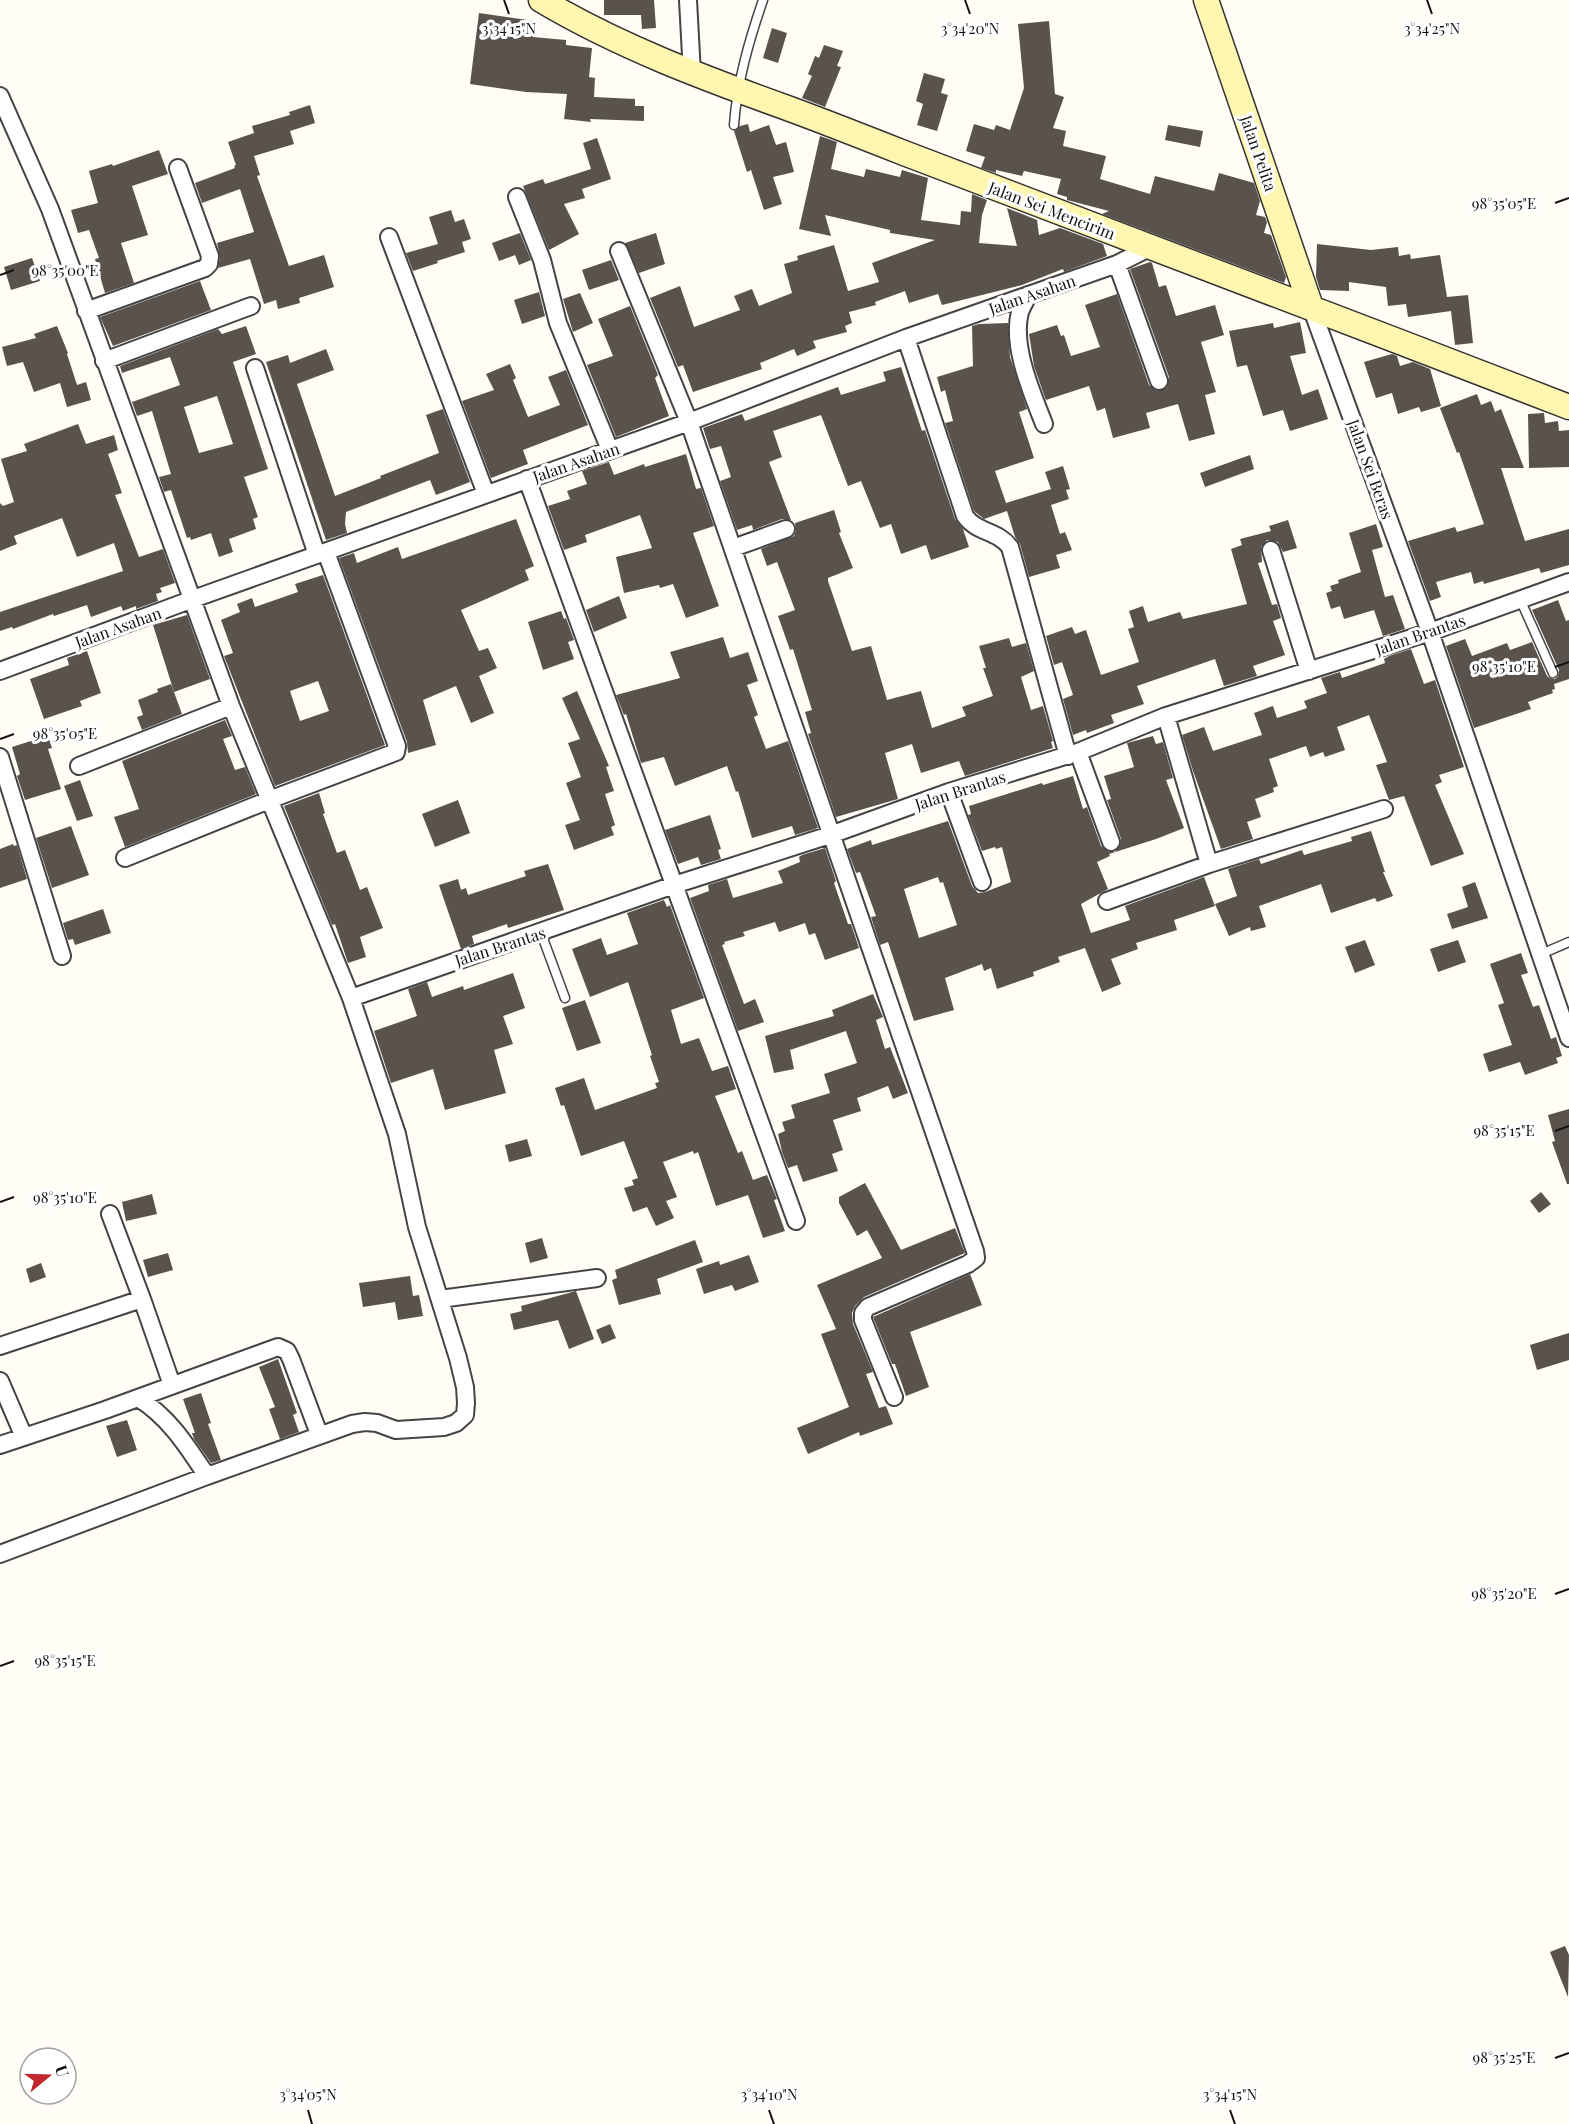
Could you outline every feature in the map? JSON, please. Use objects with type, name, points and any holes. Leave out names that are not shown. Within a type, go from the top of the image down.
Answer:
[{"type":"street","name":"Jalan Sei Mencirim","points":[[541,0],[592,29],[692,74],[790,109],[1569,407]]},
{"type":"street","points":[[688,0],[692,74]]},
{"type":"street","name":"Jalan Pelita","points":[[1206,0],[1311,307]]},
{"type":"street","points":[[0,96],[50,209],[231,706],[351,998],[397,1134],[417,1227],[465,1387],[466,1403],[465,1415],[456,1423],[444,1427],[396,1430],[365,1422],[352,1424],[319,1434],[0,1554]]},
{"type":"street","points":[[86,311],[205,268],[209,264],[210,256],[178,168]]},
{"type":"street","points":[[517,197],[542,260],[558,323],[610,450]]},
{"type":"street","points":[[388,237],[486,494]]},
{"type":"street","name":"Jalan Asahan","points":[[0,671],[193,599],[688,422],[906,338],[1117,264],[1149,248]]},
{"type":"street","points":[[619,251],[688,422],[733,548],[975,1251],[976,1258],[968,1264],[868,1307],[864,1313],[863,1320],[894,1397]]},
{"type":"street","points":[[1117,264],[1159,381]]},
{"type":"street","points":[[1028,296],[1020,311],[1018,325],[1023,366],[1044,424]]},
{"type":"street","points":[[104,361],[252,306]]},
{"type":"street","name":"Jalan Sei Beras","points":[[1311,307],[1430,632],[1569,1037]]},
{"type":"street","points":[[906,338],[965,516],[972,525],[1004,539],[1010,547],[1073,754],[1111,842]]},
{"type":"street","points":[[125,858],[269,800],[392,755],[397,749],[321,554],[255,368]]},
{"type":"street","points":[[527,479],[796,1221]]},
{"type":"street","points":[[733,548],[786,528]]},
{"type":"street","points":[[1271,550],[1309,670]]},
{"type":"street","name":"Jalan Brantas","points":[[351,998],[674,885],[833,834],[949,792],[1073,754],[1166,716],[1430,632],[1569,582]]},
{"type":"street","points":[[79,766],[231,706]]},
{"type":"street","points":[[1166,716],[1209,864]]},
{"type":"street","points":[[0,757],[5,789],[62,956]]},
{"type":"street","points":[[949,792],[982,882]]},
{"type":"street","points":[[1107,901],[1209,864],[1384,809]]},
{"type":"street","points":[[110,1214],[172,1385]]},
{"type":"street","points":[[440,1299],[597,1278]]},
{"type":"street","points":[[0,1346],[142,1299]]},
{"type":"street","points":[[0,1445],[282,1347],[291,1359],[319,1434]]},
{"type":"street","points":[[0,1381],[24,1437]]},
{"type":"street","points":[[138,1398],[153,1408],[169,1424],[187,1445],[207,1476]]},
{"type":"lane","points":[[734,125],[746,94],[749,46],[763,0]]},
{"type":"lane","points":[[1520,599],[1553,673]]},
{"type":"lane","points":[[541,933],[565,998]]},
{"type":"lane","points":[[1539,955],[1569,942]]},
{"type":"building","points":[[604,0],[654,0],[656,28],[642,29],[641,15],[604,15]]},
{"type":"building","points":[[479,13],[535,21],[533,37],[566,40],[566,45],[592,48],[589,77],[595,78],[594,97],[635,99],[635,106],[644,106],[644,121],[590,119],[591,122],[564,119],[567,94],[526,92],[470,84]]},
{"type":"building","points":[[1049,21],[1055,94],[1064,97],[1053,128],[1066,131],[1063,146],[1106,156],[1100,179],[1150,194],[1155,176],[1214,191],[1219,173],[1254,183],[1260,201],[1256,215],[1265,217],[1267,222],[1264,233],[1271,235],[1286,277],[1284,283],[1102,214],[1109,211],[1067,200],[1067,197],[1057,194],[1061,179],[1024,171],[1022,176],[996,170],[996,173],[981,168],[985,157],[966,151],[974,124],[994,130],[996,125],[1010,130],[1024,88],[1018,24]]},
{"type":"building","points":[[772,28],[787,33],[778,63],[763,58]]},
{"type":"building","points":[[824,45],[843,51],[837,66],[841,67],[825,107],[802,98],[812,76],[808,74],[815,56],[819,58]]},
{"type":"building","points":[[924,73],[945,79],[941,93],[948,95],[937,131],[917,125],[923,104],[916,101]]},
{"type":"building","points":[[310,105],[315,123],[290,131],[294,144],[254,156],[260,175],[257,176],[289,266],[324,255],[334,287],[299,298],[300,303],[278,309],[276,300],[264,304],[250,259],[218,268],[220,257],[217,243],[254,232],[240,189],[202,203],[195,183],[235,168],[228,142],[254,133],[252,126],[290,115],[289,112]]},
{"type":"building","points":[[748,124],[750,132],[769,125],[776,145],[786,142],[794,172],[773,177],[782,204],[764,210],[751,170],[747,172],[734,131]]},
{"type":"building","points":[[1168,125],[1203,131],[1200,147],[1165,140]]},
{"type":"building","points":[[820,136],[837,142],[831,169],[864,177],[866,169],[900,177],[902,170],[928,178],[921,220],[960,225],[961,211],[971,212],[972,194],[987,200],[982,215],[979,243],[1017,246],[1007,208],[1037,220],[1039,235],[1060,228],[1103,244],[1107,256],[1064,272],[1063,269],[1022,285],[942,305],[938,294],[909,303],[905,291],[875,302],[876,305],[849,312],[852,323],[845,326],[847,332],[813,341],[816,348],[797,356],[794,349],[760,363],[762,369],[693,392],[683,365],[678,367],[650,298],[680,286],[694,327],[740,310],[734,296],[752,289],[759,306],[792,293],[784,264],[798,260],[797,256],[834,245],[848,291],[879,282],[872,263],[935,240],[890,233],[890,230],[825,215],[831,236],[799,229]]},
{"type":"building","points":[[597,138],[611,179],[582,189],[585,198],[564,204],[579,234],[549,250],[523,186],[543,179],[545,184],[591,169],[583,143]]},
{"type":"building","points":[[159,150],[168,174],[132,186],[148,235],[121,243],[134,283],[105,293],[95,259],[99,258],[89,230],[78,233],[71,210],[98,203],[89,171],[112,164],[113,166]]},
{"type":"building","points":[[451,210],[455,222],[464,219],[471,239],[462,242],[465,252],[413,271],[406,253],[438,244],[429,217]]},
{"type":"building","points":[[520,233],[531,260],[519,265],[515,255],[499,261],[492,243]]},
{"type":"building","points":[[656,233],[665,264],[639,273],[625,243]]},
{"type":"building","points":[[1317,244],[1371,250],[1398,247],[1399,256],[1410,254],[1411,259],[1440,255],[1447,297],[1468,295],[1473,343],[1455,345],[1451,311],[1408,317],[1406,304],[1388,306],[1386,287],[1349,282],[1349,291],[1320,290],[1316,277]]},
{"type":"building","points":[[32,258],[40,281],[11,290],[4,267]]},
{"type":"building","points":[[611,260],[619,280],[589,290],[582,270]]},
{"type":"building","points":[[1150,262],[1159,287],[1166,285],[1176,316],[1215,305],[1224,335],[1201,342],[1216,392],[1205,395],[1215,434],[1189,441],[1178,404],[1146,413],[1150,428],[1113,438],[1105,408],[1097,411],[1089,386],[1046,400],[1044,395],[1034,366],[1029,334],[1057,325],[1061,336],[1064,335],[1071,356],[1100,347],[1085,305],[1117,294],[1149,385],[1158,391],[1167,387],[1169,377],[1130,269]]},
{"type":"building","points":[[200,281],[211,310],[113,346],[100,317]]},
{"type":"building","points":[[539,292],[545,316],[522,324],[514,300]]},
{"type":"building","points":[[580,293],[593,323],[573,332],[563,299]]},
{"type":"building","points":[[630,306],[658,375],[655,378],[669,416],[616,437],[587,365],[613,356],[598,319]]},
{"type":"building","points":[[1300,322],[1306,353],[1290,356],[1302,395],[1318,389],[1328,419],[1290,431],[1283,410],[1263,416],[1247,365],[1237,367],[1229,331],[1273,323],[1274,328]]},
{"type":"building","points":[[1008,323],[1010,357],[1027,409],[1019,412],[1034,458],[995,471],[1006,503],[1051,489],[1045,472],[1063,466],[1070,489],[1066,490],[1069,499],[1051,505],[1060,534],[1065,532],[1072,550],[1056,555],[1060,568],[1029,577],[1020,544],[1015,537],[1007,511],[984,519],[974,511],[945,423],[953,421],[945,390],[941,392],[937,377],[973,366],[972,326]]},
{"type":"building","points":[[57,326],[77,385],[86,382],[91,400],[67,407],[60,383],[34,392],[23,362],[7,366],[2,347],[36,338],[34,334]]},
{"type":"building","points":[[246,326],[256,354],[233,362],[268,469],[244,477],[258,517],[253,519],[256,529],[229,539],[233,552],[219,557],[211,533],[191,540],[190,537],[187,538],[171,490],[164,492],[159,477],[171,474],[152,411],[137,416],[132,402],[180,385],[170,357],[122,373],[120,366],[218,329],[222,334]],"holes":[[[217,396],[233,444],[199,453],[184,407]]]},
{"type":"building","points":[[326,349],[334,370],[297,384],[335,496],[439,453],[426,415],[443,409],[470,482],[436,495],[430,480],[346,512],[347,533],[326,540],[266,362],[288,355],[290,363]]},
{"type":"building","points":[[1392,354],[1397,356],[1400,366],[1413,362],[1430,369],[1441,406],[1421,412],[1419,407],[1398,414],[1392,393],[1376,398],[1364,362]]},
{"type":"building","points":[[510,364],[516,378],[513,380],[528,417],[560,405],[548,377],[566,370],[588,425],[523,450],[528,464],[491,478],[462,401],[494,390],[486,374]]},
{"type":"building","points":[[901,367],[955,519],[963,529],[969,547],[931,560],[926,545],[901,554],[891,524],[880,528],[861,481],[848,486],[821,415],[773,431],[782,457],[769,462],[791,520],[782,519],[753,530],[752,525],[737,530],[720,481],[731,477],[721,446],[710,449],[703,428],[742,414],[745,421],[838,387],[841,395],[886,381],[883,372]]},
{"type":"building","points":[[1477,394],[1481,405],[1491,401],[1495,412],[1501,409],[1524,468],[1501,468],[1525,541],[1569,529],[1569,565],[1541,573],[1539,568],[1484,584],[1483,581],[1474,584],[1471,572],[1436,582],[1441,597],[1430,601],[1408,541],[1455,527],[1457,532],[1484,524],[1459,452],[1457,453],[1440,408]]},
{"type":"building","points":[[1544,413],[1545,423],[1558,421],[1559,431],[1569,430],[1569,467],[1529,468],[1528,414]]},
{"type":"building","points":[[78,424],[86,444],[114,435],[118,450],[108,454],[122,493],[115,495],[139,557],[163,549],[175,583],[160,588],[162,592],[156,594],[158,601],[136,609],[136,606],[123,611],[121,606],[91,617],[87,605],[54,616],[53,614],[13,629],[12,627],[0,631],[0,612],[123,571],[114,543],[77,557],[62,518],[14,536],[17,544],[0,551],[0,503],[3,506],[14,502],[1,459],[27,451],[24,444]]},
{"type":"building","points":[[686,454],[696,489],[701,488],[714,526],[693,533],[719,606],[686,618],[673,584],[624,593],[616,557],[652,548],[640,515],[585,535],[587,542],[564,550],[548,506],[570,499],[567,491],[587,484],[582,471],[609,462],[614,475],[644,464],[645,467]]},
{"type":"building","points":[[1250,455],[1254,469],[1205,487],[1200,473]]},
{"type":"building","points":[[834,510],[841,532],[839,533],[853,568],[828,578],[828,581],[852,651],[871,646],[887,700],[921,691],[932,728],[966,716],[962,707],[993,696],[983,668],[986,668],[979,646],[1009,638],[1012,647],[1026,643],[1034,671],[1021,677],[1031,710],[1043,706],[1053,748],[965,776],[959,761],[921,773],[912,744],[885,753],[898,799],[836,817],[808,734],[811,733],[805,712],[812,710],[793,649],[790,650],[778,616],[795,610],[777,562],[767,566],[761,549],[794,536],[795,523]]},
{"type":"building","points":[[516,519],[534,566],[525,570],[529,580],[461,610],[479,651],[488,648],[497,668],[479,676],[494,713],[471,723],[456,686],[423,700],[436,745],[408,753],[407,742],[339,558],[354,553],[357,563],[398,547],[402,559]]},
{"type":"building","points":[[1288,520],[1297,548],[1283,552],[1278,542],[1267,540],[1261,547],[1262,562],[1258,563],[1272,605],[1277,604],[1281,618],[1273,621],[1285,655],[1253,666],[1257,676],[1224,686],[1215,659],[1137,686],[1144,704],[1111,715],[1114,723],[1087,733],[1086,730],[1073,735],[1063,699],[1073,695],[1062,662],[1054,665],[1046,636],[1072,627],[1075,634],[1086,630],[1101,675],[1139,662],[1128,629],[1134,627],[1129,611],[1143,606],[1148,622],[1180,612],[1183,619],[1247,604],[1231,549],[1242,545],[1240,539],[1271,531],[1269,526]]},
{"type":"building","points":[[1376,524],[1383,547],[1372,550],[1385,597],[1393,595],[1405,629],[1383,636],[1374,610],[1344,619],[1340,606],[1331,609],[1326,593],[1332,591],[1330,586],[1339,583],[1338,580],[1361,572],[1349,533]]},
{"type":"building","points":[[323,575],[385,745],[275,786],[224,656],[233,653],[221,620],[240,612],[237,604],[252,598],[255,607],[298,592],[295,584]],"holes":[[[318,681],[329,711],[300,721],[290,691]]]},
{"type":"building","points":[[619,596],[627,618],[594,632],[586,610]]},
{"type":"building","points":[[1558,600],[1566,621],[1569,620],[1569,679],[1554,684],[1553,693],[1528,702],[1531,709],[1474,728],[1446,646],[1465,639],[1472,656],[1507,643],[1510,650],[1532,642],[1547,676],[1555,679],[1559,670],[1532,610]]},
{"type":"building","points":[[561,611],[574,640],[568,642],[574,659],[543,670],[528,622]]},
{"type":"building","points":[[187,615],[210,679],[174,692],[153,625]]},
{"type":"building","points":[[723,637],[730,658],[748,652],[758,681],[747,685],[758,715],[754,717],[766,749],[788,741],[818,828],[795,835],[792,826],[752,838],[738,791],[736,792],[727,766],[675,786],[664,757],[641,763],[626,714],[624,715],[616,695],[680,678],[670,652]]},
{"type":"building","points":[[1411,649],[1424,684],[1435,680],[1464,767],[1439,775],[1442,782],[1435,785],[1464,854],[1431,866],[1404,796],[1389,800],[1376,765],[1387,762],[1369,715],[1337,727],[1345,750],[1325,757],[1323,752],[1310,757],[1306,746],[1269,759],[1278,786],[1273,788],[1274,792],[1255,799],[1261,817],[1247,822],[1253,839],[1221,849],[1182,735],[1204,727],[1213,751],[1262,735],[1254,713],[1273,706],[1277,718],[1307,708],[1304,701],[1327,693],[1321,678],[1340,672],[1342,678],[1385,663],[1384,659],[1389,656]]},
{"type":"building","points":[[87,651],[101,693],[80,701],[82,706],[44,719],[30,679],[69,665],[67,658]]},
{"type":"building","points":[[171,684],[182,714],[142,730],[137,717],[143,715],[138,700]]},
{"type":"building","points":[[577,691],[609,766],[606,767],[614,791],[605,794],[615,825],[611,827],[614,835],[574,850],[565,825],[580,820],[566,783],[581,777],[568,743],[580,739],[562,698]]},
{"type":"building","points":[[225,720],[232,736],[223,739],[235,770],[245,767],[256,794],[125,847],[114,817],[139,809],[122,761]]},
{"type":"building","points":[[45,727],[52,748],[48,749],[61,789],[25,800],[17,776],[20,774],[12,747],[34,740],[31,731]]},
{"type":"building","points":[[1153,736],[1156,744],[1163,742],[1173,778],[1166,780],[1184,828],[1156,839],[1109,854],[1110,856],[1097,862],[1108,889],[1081,904],[1091,933],[1130,920],[1125,906],[1204,877],[1215,906],[1174,920],[1177,930],[1136,943],[1138,949],[1111,959],[1121,984],[1102,992],[1085,948],[1058,957],[1060,962],[1033,972],[1034,976],[997,989],[991,968],[984,971],[982,964],[945,978],[954,1010],[914,1021],[888,942],[880,945],[871,917],[876,916],[860,872],[856,873],[847,849],[871,840],[872,845],[948,821],[972,886],[978,893],[985,892],[1011,882],[1002,847],[982,851],[968,815],[971,814],[969,806],[1042,783],[1043,785],[1073,776],[1083,809],[1087,807],[1101,846],[1109,852],[1115,852],[1121,844],[1121,839],[1107,800],[1111,799],[1104,776],[1134,767],[1127,743]],"holes":[[[938,877],[940,883],[943,882],[957,925],[919,938],[904,889]]]},
{"type":"building","points":[[80,780],[93,816],[77,821],[64,786]]},
{"type":"building","points":[[319,793],[325,813],[323,814],[337,853],[345,850],[360,890],[367,887],[383,928],[360,937],[366,957],[348,963],[335,924],[332,925],[284,806]]},
{"type":"building","points":[[458,800],[470,833],[435,847],[422,814]]},
{"type":"building","points":[[710,815],[721,849],[718,850],[721,859],[701,865],[698,857],[678,864],[665,830]]},
{"type":"building","points":[[71,826],[89,875],[52,888],[36,838]]},
{"type":"building","points":[[1371,831],[1393,896],[1377,902],[1375,898],[1331,913],[1321,884],[1259,906],[1266,927],[1251,931],[1250,927],[1229,936],[1215,904],[1237,896],[1228,869],[1259,859],[1261,864],[1302,850],[1304,855],[1352,841],[1351,837]]},
{"type":"building","points":[[13,844],[17,845],[27,879],[0,888],[0,849]]},
{"type":"building","points":[[825,848],[836,881],[834,883],[859,948],[825,960],[815,933],[809,935],[805,923],[779,932],[775,922],[743,932],[745,936],[724,942],[725,944],[722,945],[744,1004],[755,999],[764,1022],[738,1031],[690,898],[709,891],[708,885],[727,879],[733,898],[783,883],[778,871],[800,862],[799,857],[802,855]]},
{"type":"building","points":[[548,864],[564,910],[508,928],[507,924],[472,936],[474,944],[461,949],[439,885],[458,879],[461,890],[466,888],[468,895],[526,876],[524,871]]},
{"type":"building","points":[[1475,882],[1488,918],[1452,929],[1447,914],[1468,907],[1462,887]]},
{"type":"building","points":[[664,900],[667,907],[670,905],[704,998],[671,1010],[681,1044],[699,1038],[712,1071],[728,1066],[736,1089],[715,1096],[738,1153],[742,1151],[753,1180],[767,1175],[777,1199],[774,1200],[785,1231],[763,1238],[748,1195],[716,1206],[698,1152],[694,1154],[693,1151],[663,1162],[677,1197],[666,1201],[674,1218],[656,1226],[647,1207],[633,1212],[624,1188],[634,1185],[632,1180],[638,1178],[624,1141],[581,1156],[564,1105],[561,1106],[555,1088],[584,1078],[595,1110],[657,1088],[655,1083],[659,1082],[650,1056],[652,1055],[628,982],[590,997],[572,949],[601,938],[607,955],[638,944],[627,913]]},
{"type":"building","points":[[103,909],[111,933],[75,945],[73,939],[68,940],[63,923]]},
{"type":"building","points":[[1365,940],[1375,965],[1355,973],[1345,947]]},
{"type":"building","points":[[1458,940],[1466,962],[1438,972],[1430,949]]},
{"type":"building","points":[[1521,953],[1528,973],[1521,975],[1533,1007],[1539,1005],[1551,1039],[1556,1037],[1562,1056],[1556,1058],[1558,1063],[1525,1075],[1520,1062],[1489,1072],[1483,1054],[1512,1045],[1498,1005],[1504,1003],[1490,964]]},
{"type":"building","points":[[513,973],[525,1008],[503,1016],[513,1044],[494,1050],[506,1093],[445,1110],[433,1069],[391,1083],[374,1031],[417,1016],[408,989],[427,982],[432,997],[463,986],[464,990]]},
{"type":"building","points":[[873,994],[883,1017],[876,1020],[885,1049],[890,1047],[908,1093],[893,1099],[888,1086],[857,1098],[861,1111],[833,1120],[843,1150],[832,1154],[838,1171],[803,1182],[797,1165],[788,1168],[782,1152],[778,1134],[785,1131],[782,1122],[795,1118],[791,1105],[830,1093],[824,1074],[857,1063],[846,1031],[790,1050],[794,1069],[774,1073],[765,1036],[834,1016],[832,1010]]},
{"type":"building","points":[[585,1000],[601,1043],[577,1051],[562,1008]]},
{"type":"building","points":[[1569,1109],[1569,1184],[1567,1184],[1552,1142],[1555,1141],[1548,1115]]},
{"type":"building","points":[[527,1139],[532,1156],[509,1162],[505,1145]]},
{"type":"building","points":[[865,1183],[901,1250],[955,1228],[965,1253],[864,1297],[855,1306],[852,1313],[853,1324],[873,1372],[866,1374],[879,1408],[886,1406],[893,1424],[860,1436],[859,1432],[808,1454],[797,1428],[849,1407],[821,1334],[836,1329],[817,1285],[882,1258],[867,1230],[857,1236],[839,1203],[839,1197]]},
{"type":"building","points":[[1541,1192],[1551,1204],[1539,1213],[1530,1201]]},
{"type":"building","points":[[152,1194],[157,1214],[126,1221],[122,1202]]},
{"type":"building","points":[[542,1238],[548,1258],[530,1263],[525,1243]]},
{"type":"building","points":[[695,1240],[703,1262],[657,1279],[661,1294],[619,1305],[612,1280],[617,1278],[615,1270]]},
{"type":"building","points":[[168,1253],[173,1270],[148,1277],[143,1260]]},
{"type":"building","points":[[749,1255],[759,1282],[735,1291],[732,1285],[704,1294],[696,1269],[719,1261],[720,1265]]},
{"type":"building","points":[[41,1263],[46,1277],[30,1283],[26,1269]]},
{"type":"building","points":[[970,1274],[982,1305],[910,1332],[929,1387],[906,1396],[895,1364],[892,1364],[873,1317]]},
{"type":"building","points":[[410,1276],[413,1296],[419,1295],[423,1316],[398,1320],[395,1302],[363,1307],[359,1283]]},
{"type":"building","points":[[576,1291],[594,1339],[569,1349],[558,1320],[514,1330],[510,1314],[522,1311],[521,1306]]},
{"type":"building","points":[[610,1324],[616,1338],[602,1344],[596,1330]]},
{"type":"building","points":[[1569,1333],[1569,1360],[1537,1370],[1530,1345]]},
{"type":"building","points":[[278,1359],[297,1413],[293,1415],[299,1432],[280,1439],[269,1409],[275,1407],[259,1367]]},
{"type":"building","points":[[201,1393],[211,1423],[208,1424],[221,1460],[211,1463],[194,1439],[192,1433],[195,1433],[183,1399]]},
{"type":"building","points":[[127,1420],[137,1450],[117,1457],[106,1426]]},
{"type":"building","points":[[1565,1946],[1569,1955],[1568,1997],[1550,1952]]}]
